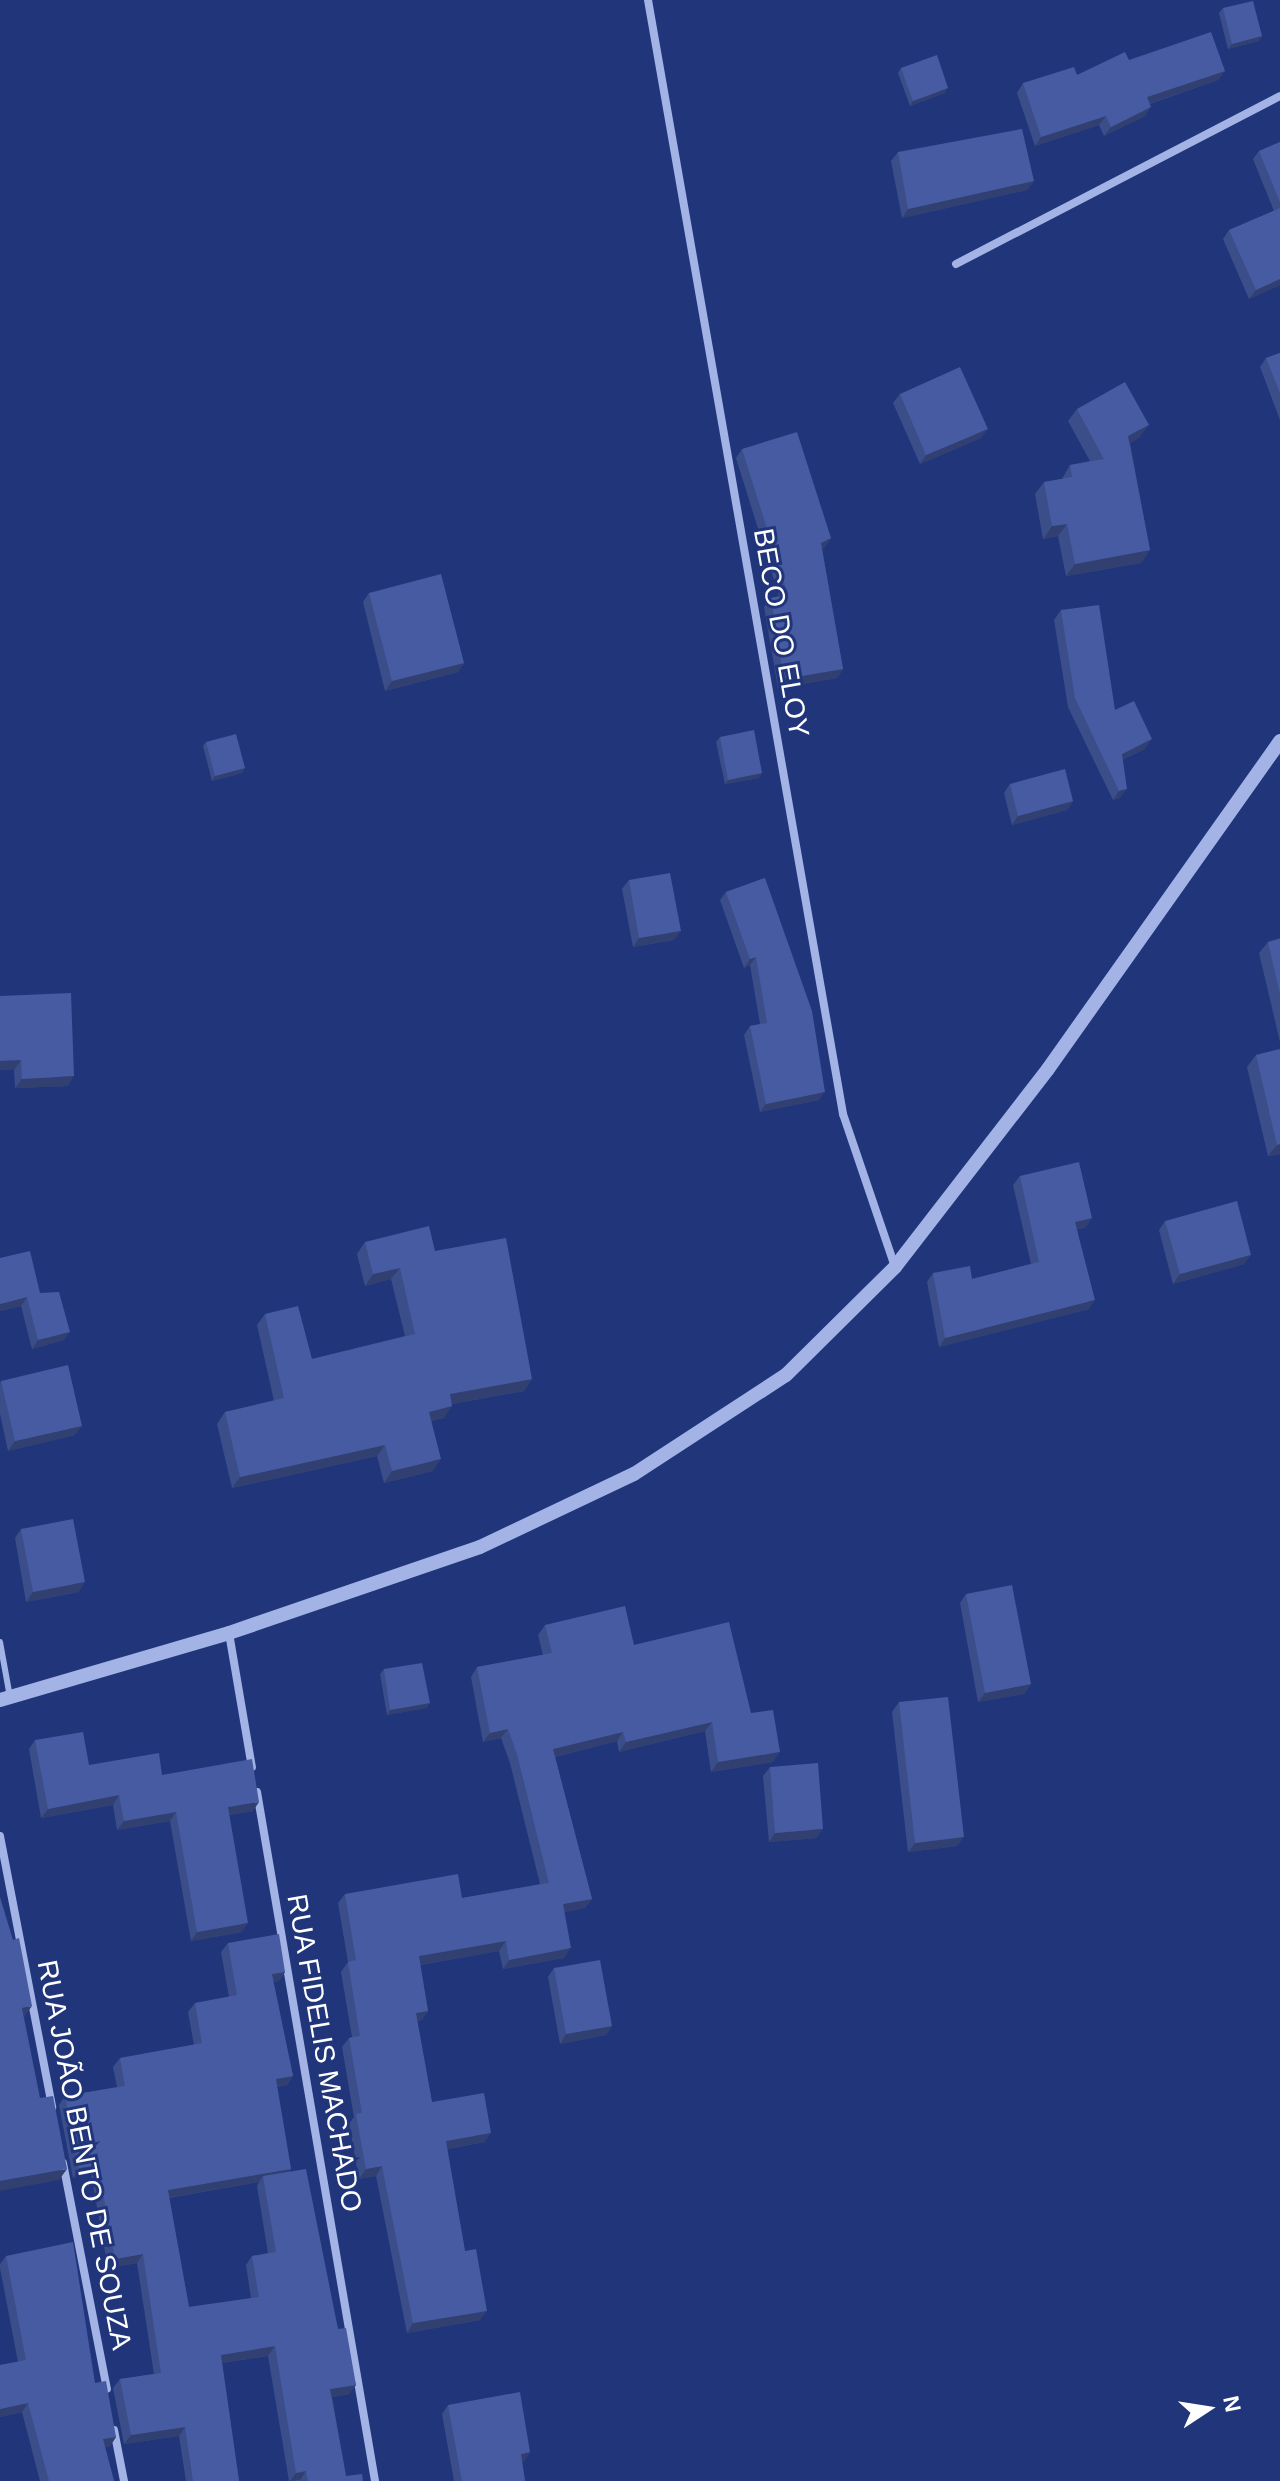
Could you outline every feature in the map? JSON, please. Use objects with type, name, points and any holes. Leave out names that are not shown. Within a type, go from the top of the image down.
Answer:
[{"type":"street","name":"BECO DO ELOY","points":[[648,0],[843,1114],[895,1267]]},
{"type":"street","points":[[956,264],[1280,96]]},
{"type":"street","points":[[5,1698],[229,1633],[480,1547],[634,1474],[786,1375],[895,1267],[1048,1069],[1280,741]]},
{"type":"street","name":"RUA FIDELIS MACHADO","points":[[229,1633],[375,2481]]},
{"type":"street","name":"RUA JOÃO BENTO DE SOUZA","points":[[0,1836],[53,2113]]},
{"type":"street","name":"RUA JOÃO BENTO DE SOUZA","points":[[59,2143],[109,2404]]},
{"type":"street","points":[[112,2420],[124,2481]]},
{"type":"lane","points":[[0,1642],[5,1698]]},
{"type":"building","points":[[1253,1],[1262,36],[1232,44],[1223,8]]},
{"type":"building","points":[[1211,32],[1225,71],[1147,97],[1151,107],[1111,127],[1106,116],[1041,137],[1023,83],[1074,67],[1077,75],[1125,52],[1129,60]]},
{"type":"building","points":[[937,55],[948,88],[913,101],[901,68]]},
{"type":"building","points":[[1022,129],[1034,181],[908,209],[898,152]]},
{"type":"building","points":[[1280,142],[1280,202],[1259,151]]},
{"type":"building","points":[[1280,208],[1280,279],[1256,290],[1229,230]]},
{"type":"building","points":[[1280,353],[1280,393],[1266,358]]},
{"type":"building","points":[[960,367],[988,429],[926,455],[900,394]]},
{"type":"building","points":[[1125,382],[1149,425],[1128,436],[1150,550],[1075,564],[1067,524],[1052,526],[1044,482],[1072,477],[1070,465],[1104,459],[1077,409]]},
{"type":"building","points":[[797,432],[831,538],[821,543],[843,669],[784,679],[771,598],[788,595],[742,449]]},
{"type":"building","points":[[441,574],[464,663],[392,681],[369,593]]},
{"type":"building","points":[[1099,605],[1115,710],[1134,701],[1152,739],[1122,754],[1127,789],[1119,791],[1075,698],[1061,610]]},
{"type":"building","points":[[754,730],[762,773],[728,780],[720,737]]},
{"type":"building","points":[[236,734],[245,768],[215,776],[206,742]]},
{"type":"building","points":[[1065,769],[1073,801],[1018,816],[1010,784]]},
{"type":"building","points":[[670,873],[681,931],[639,938],[629,880]]},
{"type":"building","points":[[765,878],[812,1011],[825,1092],[766,1104],[750,1026],[767,1023],[756,957],[750,959],[726,892]]},
{"type":"building","points":[[1280,939],[1280,994],[1268,942]]},
{"type":"building","points":[[71,993],[74,1076],[22,1079],[21,1060],[0,1061],[0,996]]},
{"type":"building","points":[[1280,1049],[1280,1144],[1277,1145],[1256,1055]]},
{"type":"building","points":[[1079,1162],[1092,1218],[1075,1222],[1095,1300],[945,1338],[933,1273],[970,1266],[972,1279],[1039,1262],[1020,1176]]},
{"type":"building","points":[[1237,1201],[1251,1255],[1180,1274],[1165,1221]]},
{"type":"building","points":[[429,1226],[435,1251],[506,1238],[532,1379],[450,1394],[452,1406],[429,1412],[441,1459],[392,1471],[385,1445],[240,1477],[225,1412],[284,1398],[265,1314],[298,1306],[312,1359],[415,1334],[400,1268],[373,1274],[365,1242]]},
{"type":"building","points":[[30,1251],[40,1293],[59,1292],[70,1332],[38,1340],[27,1297],[0,1304],[0,1258]]},
{"type":"building","points":[[68,1365],[82,1426],[15,1441],[1,1381]]},
{"type":"building","points":[[73,1519],[85,1582],[33,1592],[21,1529]]},
{"type":"building","points":[[1012,1585],[1031,1684],[985,1693],[966,1594]]},
{"type":"building","points":[[625,1606],[634,1645],[729,1622],[751,1713],[773,1710],[780,1752],[718,1762],[712,1722],[626,1742],[623,1732],[553,1749],[592,1899],[563,1904],[571,1948],[509,1960],[506,1941],[419,1956],[428,2011],[416,2013],[432,2102],[484,2093],[491,2133],[446,2141],[465,2251],[476,2249],[487,2311],[413,2323],[382,2166],[366,2169],[356,2114],[362,2113],[349,2038],[360,2036],[348,1962],[356,1960],[345,1894],[458,1874],[462,1898],[549,1883],[517,1754],[508,1729],[490,1733],[477,1667],[552,1653],[545,1625]]},
{"type":"building","points":[[422,1663],[430,1703],[390,1710],[384,1669]]},
{"type":"building","points":[[948,1697],[964,1837],[915,1843],[899,1702]]},
{"type":"building","points":[[83,1732],[89,1765],[159,1753],[162,1775],[252,1759],[259,1802],[228,1807],[248,1923],[197,1932],[176,1812],[124,1821],[119,1795],[48,1809],[35,1740]]},
{"type":"building","points":[[818,1763],[823,1829],[775,1833],[770,1767]]},
{"type":"building","points":[[0,1897],[13,1940],[19,1938],[32,2006],[22,2008],[40,2098],[53,2096],[67,2169],[0,2181]]},
{"type":"building","points":[[279,1934],[285,1972],[272,1974],[293,2076],[276,2079],[291,2169],[168,2190],[189,2307],[259,2297],[252,2256],[276,2252],[263,2176],[306,2169],[338,2329],[346,2328],[356,2385],[330,2389],[346,2476],[362,2474],[363,2481],[308,2481],[306,2471],[296,2473],[275,2346],[221,2355],[239,2481],[193,2481],[185,2427],[131,2435],[120,2379],[161,2373],[143,2254],[115,2259],[98,2165],[79,2168],[65,2096],[125,2086],[120,2058],[202,2043],[195,2003],[237,1995],[228,1943]]},
{"type":"building","points":[[600,1960],[612,2026],[566,2034],[554,1968]]},
{"type":"building","points":[[73,2242],[95,2383],[106,2381],[116,2437],[103,2439],[114,2481],[49,2481],[28,2403],[0,2409],[0,2365],[26,2360],[6,2256]]},
{"type":"building","points":[[520,2392],[530,2452],[521,2454],[525,2481],[462,2481],[448,2405]]}]
